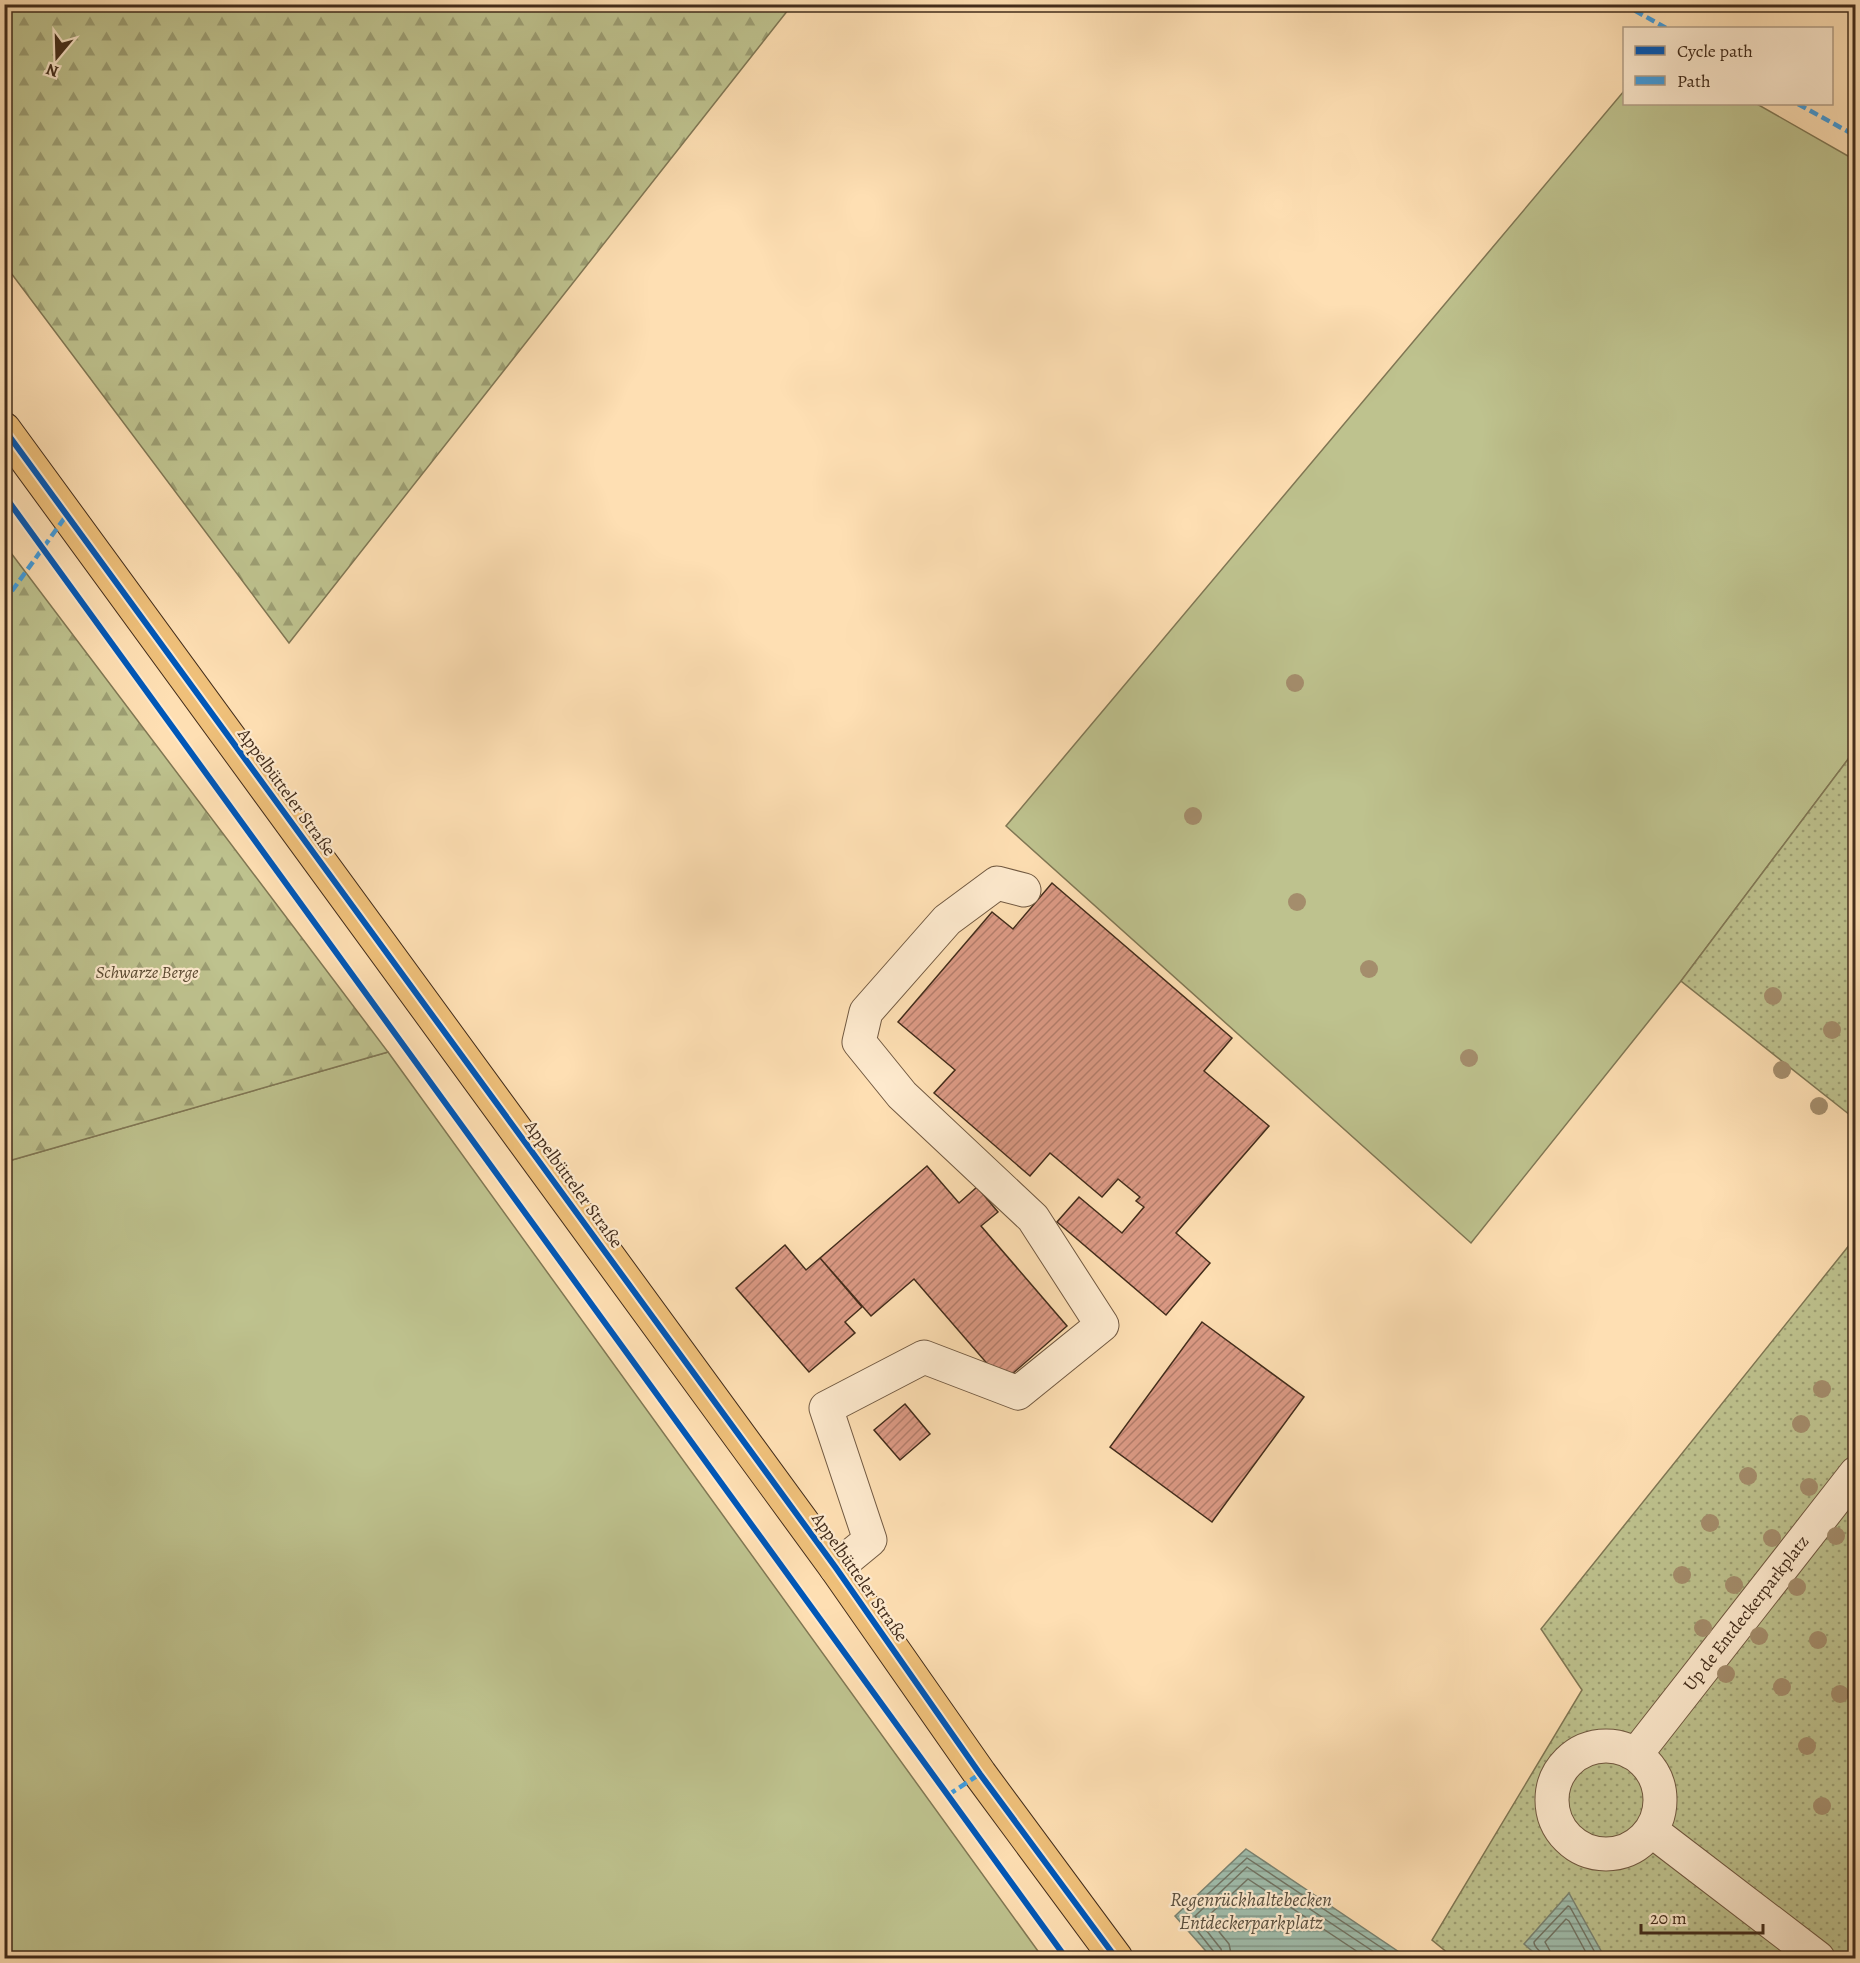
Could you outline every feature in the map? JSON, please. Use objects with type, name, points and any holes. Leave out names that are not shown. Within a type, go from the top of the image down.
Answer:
[{"type":"main road","name":"Appelbütteler Straße","points":[[4,429],[836,1568],[980,1774],[1116,1959]]},
{"type":"lane","points":[[836,1568],[870,1540],[826,1408],[924,1357],[1018,1393],[1102,1325],[1033,1218],[902,1095],[858,1042],[866,1012],[947,920],[998,883],[1024,890]]},
{"type":"lane","name":"Up de Entdeckerparkplatz","points":[[1636,1753],[1856,1473]]},
{"type":"lane","points":[[1610,1745],[1636,1753],[1656,1775],[1662,1803],[1652,1831],[1628,1851],[1596,1854],[1571,1842],[1555,1820],[1551,1792],[1562,1767],[1583,1750],[1610,1745]]},
{"type":"lane","points":[[1652,1831],[1818,1959]]},
{"type":"green space","points":[[5,4],[792,5],[289,643],[5,265]]},
{"type":"green space","points":[[1623,92],[1623,105],[1759,105],[1855,160],[1855,750],[1681,981],[1471,1243],[1006,826]]},
{"type":"green space","name":"Schwarze Berge","points":[[5,545],[388,1052],[5,1162]]},
{"type":"green space","points":[[1855,750],[1855,1119],[1681,981]]},
{"type":"green space","points":[[388,1052],[1043,1958],[5,1958],[5,1162]]},
{"type":"green space","points":[[1855,1238],[1855,1958],[1454,1958],[1432,1940],[1582,1690],[1541,1629]]},
{"type":"water","name":"Regenrückhaltebecken Entdeckerparkplatz","points":[[1246,1849],[1408,1958],[1212,1958],[1175,1916]]},
{"type":"water","points":[[1569,1893],[1605,1958],[1540,1958],[1524,1944]]},
{"type":"building","points":[[1052,883],[1232,1038],[1204,1071],[1269,1126],[1176,1233],[1210,1263],[1166,1315],[1057,1222],[1079,1197],[1122,1233],[1144,1207],[1136,1201],[1140,1197],[1118,1179],[1102,1197],[1050,1153],[1030,1176],[934,1093],[955,1070],[898,1022],[992,912],[1013,929]]},
{"type":"building","points":[[927,1166],[959,1203],[977,1187],[998,1212],[981,1226],[1067,1326],[1003,1382],[914,1279],[871,1316],[820,1258]]},
{"type":"building","points":[[785,1245],[806,1270],[820,1258],[862,1307],[845,1322],[855,1333],[809,1372],[736,1288]]},
{"type":"building","points":[[1202,1322],[1304,1397],[1212,1522],[1110,1447]]},
{"type":"building","points":[[905,1404],[930,1434],[900,1460],[874,1430]]},
{"type":"marked path","points":[[1623,4],[1664,27]]},
{"type":"marked path","points":[[1800,105],[1856,136]]},
{"type":"marked path","points":[[4,602],[66,516]]},
{"type":"marked path","points":[[948,1795],[980,1774]]},
{"type":"cycle path","points":[[4,429],[836,1568],[980,1774],[1116,1958]]},
{"type":"cycle path","points":[[4,495],[1066,1958]]}]
